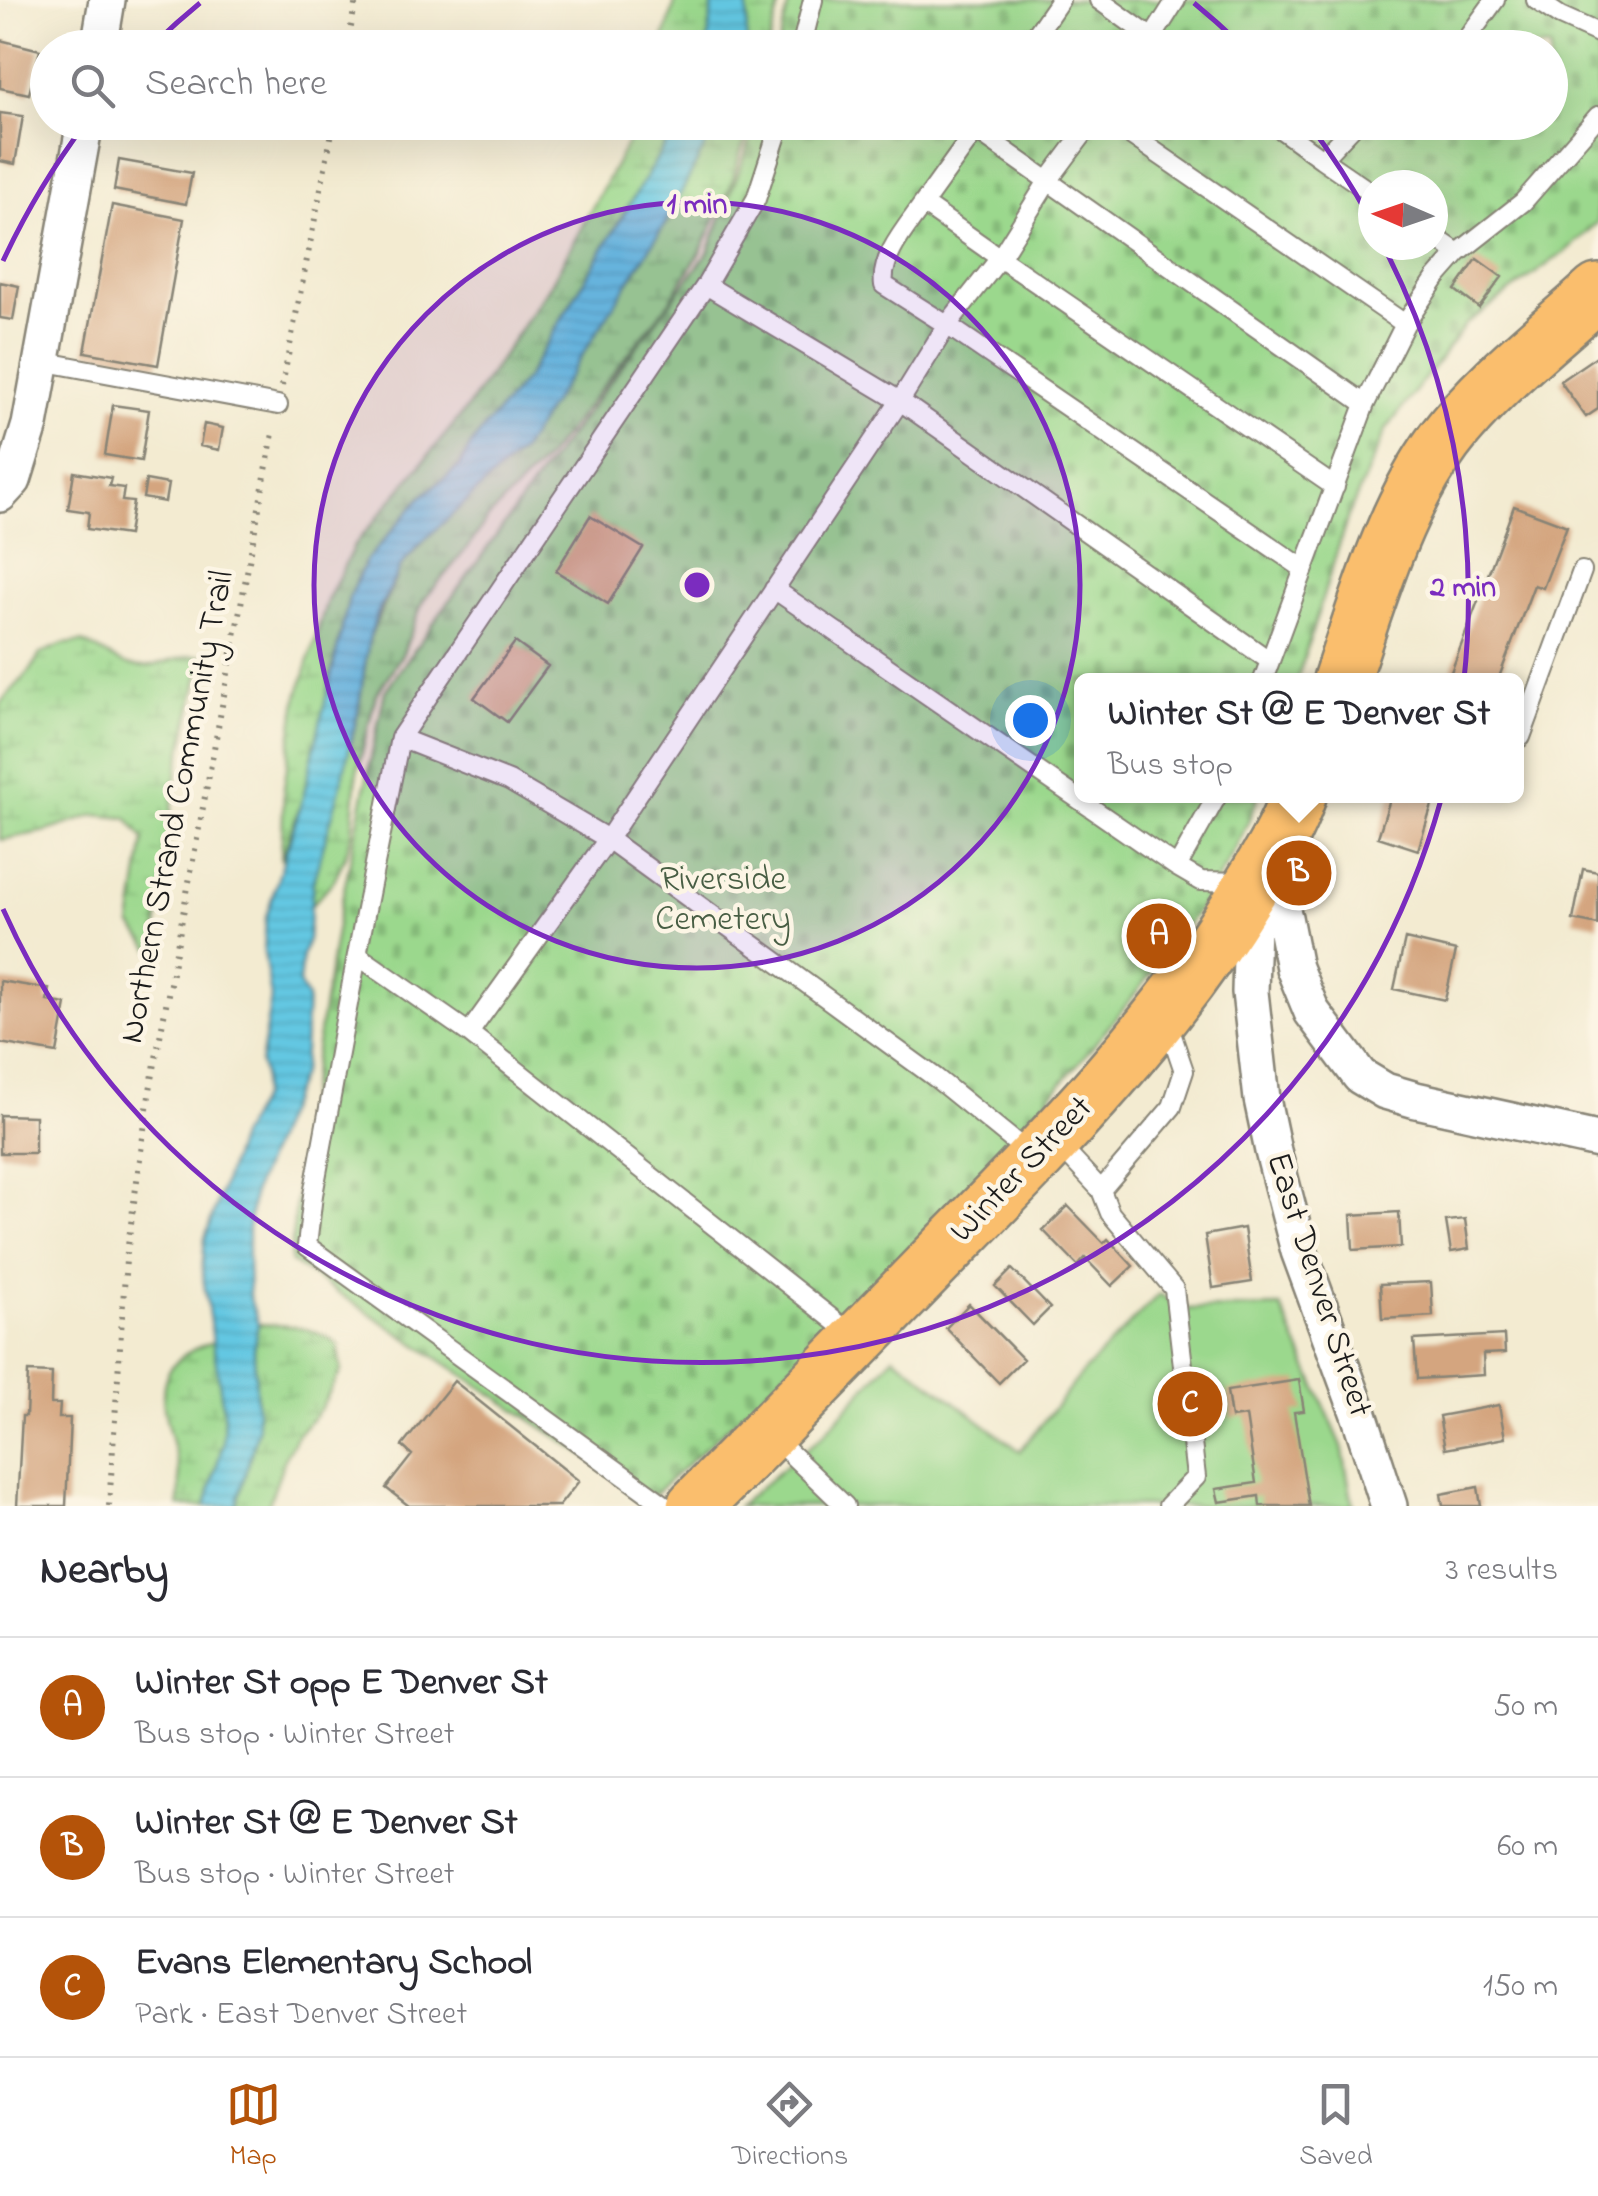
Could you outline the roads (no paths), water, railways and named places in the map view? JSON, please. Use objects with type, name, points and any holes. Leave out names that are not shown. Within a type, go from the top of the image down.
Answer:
[{"type":"main road","points":[[1343,673],[1387,550],[1443,443],[1508,373],[1598,292]]},
{"type":"main road","name":"Winter Street","points":[[695,1506],[1044,1148],[1165,1014],[1216,944],[1295,803]]},
{"type":"street","points":[[102,30],[108,0]]},
{"type":"street","points":[[0,494],[13,480],[21,457],[82,140]]},
{"type":"street","points":[[1254,882],[1284,917],[1294,968],[1312,1012],[1360,1076],[1385,1091],[1416,1100],[1598,1140]]},
{"type":"street","name":"East Denver Street","points":[[1254,882],[1250,992],[1262,1099],[1273,1151],[1299,1251],[1389,1506]]},
{"type":"lane","points":[[806,30],[813,0]]},
{"type":"lane","points":[[1039,30],[1060,0]]},
{"type":"lane","points":[[1099,0],[1136,30]]},
{"type":"lane","points":[[1161,30],[1176,0]]},
{"type":"lane","points":[[1473,30],[1495,0]]},
{"type":"lane","points":[[1536,0],[1598,33]]},
{"type":"lane","points":[[1265,673],[1366,404],[1405,324],[1458,253],[1523,202],[1598,116]]},
{"type":"lane","points":[[666,1506],[307,1246],[313,1195],[400,738],[706,285],[756,199],[776,140]]},
{"type":"lane","points":[[968,140],[899,240],[882,273],[884,286],[1304,569]]},
{"type":"lane","points":[[996,140],[1366,404]]},
{"type":"lane","points":[[469,1033],[608,840],[947,325],[1000,258],[1048,180],[1078,140]]},
{"type":"lane","points":[[1138,140],[1405,324]]},
{"type":"lane","points":[[1296,140],[1358,183]]},
{"type":"lane","points":[[1322,158],[1340,140]]},
{"type":"lane","points":[[923,204],[1335,487]]},
{"type":"lane","points":[[1448,246],[1458,253]]},
{"type":"lane","points":[[706,285],[900,401],[1270,660]]},
{"type":"lane","points":[[41,361],[278,404]]},
{"type":"lane","points":[[1524,730],[1582,571]]},
{"type":"lane","points":[[774,589],[1074,796]]},
{"type":"lane","points":[[400,738],[509,780],[608,840],[936,1078],[1101,1190],[1110,1214],[1174,1290],[1196,1477],[1168,1506]]},
{"type":"lane","points":[[1084,803],[1201,881],[1254,882]]},
{"type":"lane","points":[[1177,867],[1213,803]]},
{"type":"lane","points":[[357,955],[469,1033],[858,1340]]},
{"type":"lane","points":[[1101,1190],[1172,1107],[1184,1071],[1165,1014]]},
{"type":"lane","points":[[768,1432],[846,1506]]},
{"type":"water","points":[[713,0],[748,0],[747,30],[709,30]]},
{"type":"water","points":[[668,140],[708,140],[665,224],[523,449],[418,546],[401,566],[377,614],[339,792],[313,882],[299,983],[307,998],[303,1069],[254,1190],[248,1229],[249,1295],[258,1324],[254,1350],[258,1428],[236,1506],[206,1506],[223,1443],[224,1414],[202,1270],[205,1238],[239,1137],[261,1097],[260,1064],[271,998],[264,952],[266,917],[303,797],[349,598],[365,562],[421,497],[459,467],[473,442],[527,377]]},
{"type":"place","name":"Winter St @ E Denver St","points":[[1299,873]]},
{"type":"place","name":"Winter St opp E Denver St","points":[[1159,936]]},
{"type":"place","name":"Evans Elementary School","points":[[1190,1404]]},
{"type":"park label","name":"Riverside Cemetery","points":[[723,900]]}]
